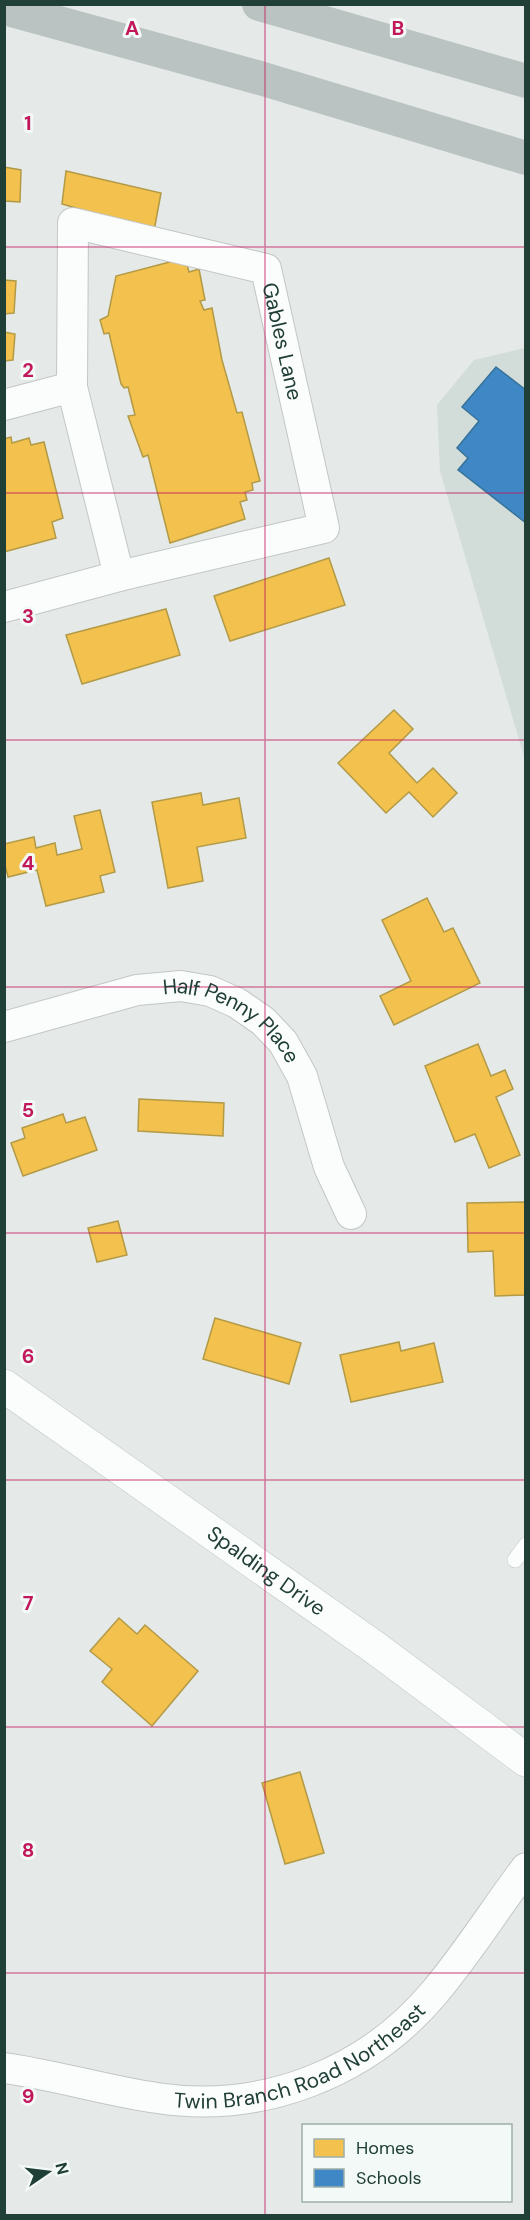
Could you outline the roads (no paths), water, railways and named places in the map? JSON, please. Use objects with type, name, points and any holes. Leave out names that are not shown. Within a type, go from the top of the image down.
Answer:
[{"type":"highway","points":[[259,4],[525,81]]},
{"type":"highway","points":[[4,8],[260,78],[525,158]]},
{"type":"street","name":"Gables Lane","points":[[4,608],[119,576],[324,528],[267,269],[74,223],[72,387],[119,576]]},
{"type":"street","points":[[4,405],[72,387]]},
{"type":"street","name":"Half Penny Place","points":[[4,1027],[137,990],[181,986],[210,992],[237,1003],[263,1021],[283,1042],[302,1076],[329,1167],[351,1214]]},
{"type":"street","name":"Spalding Drive","points":[[4,1386],[365,1641],[525,1760]]},
{"type":"street","name":"Twin Branch Road Northeast","points":[[4,2068],[157,2098],[208,2102],[278,2093],[339,2070],[391,2037],[434,1994],[525,1868]]},
{"type":"lane","points":[[516,1560],[525,1545]]}]
